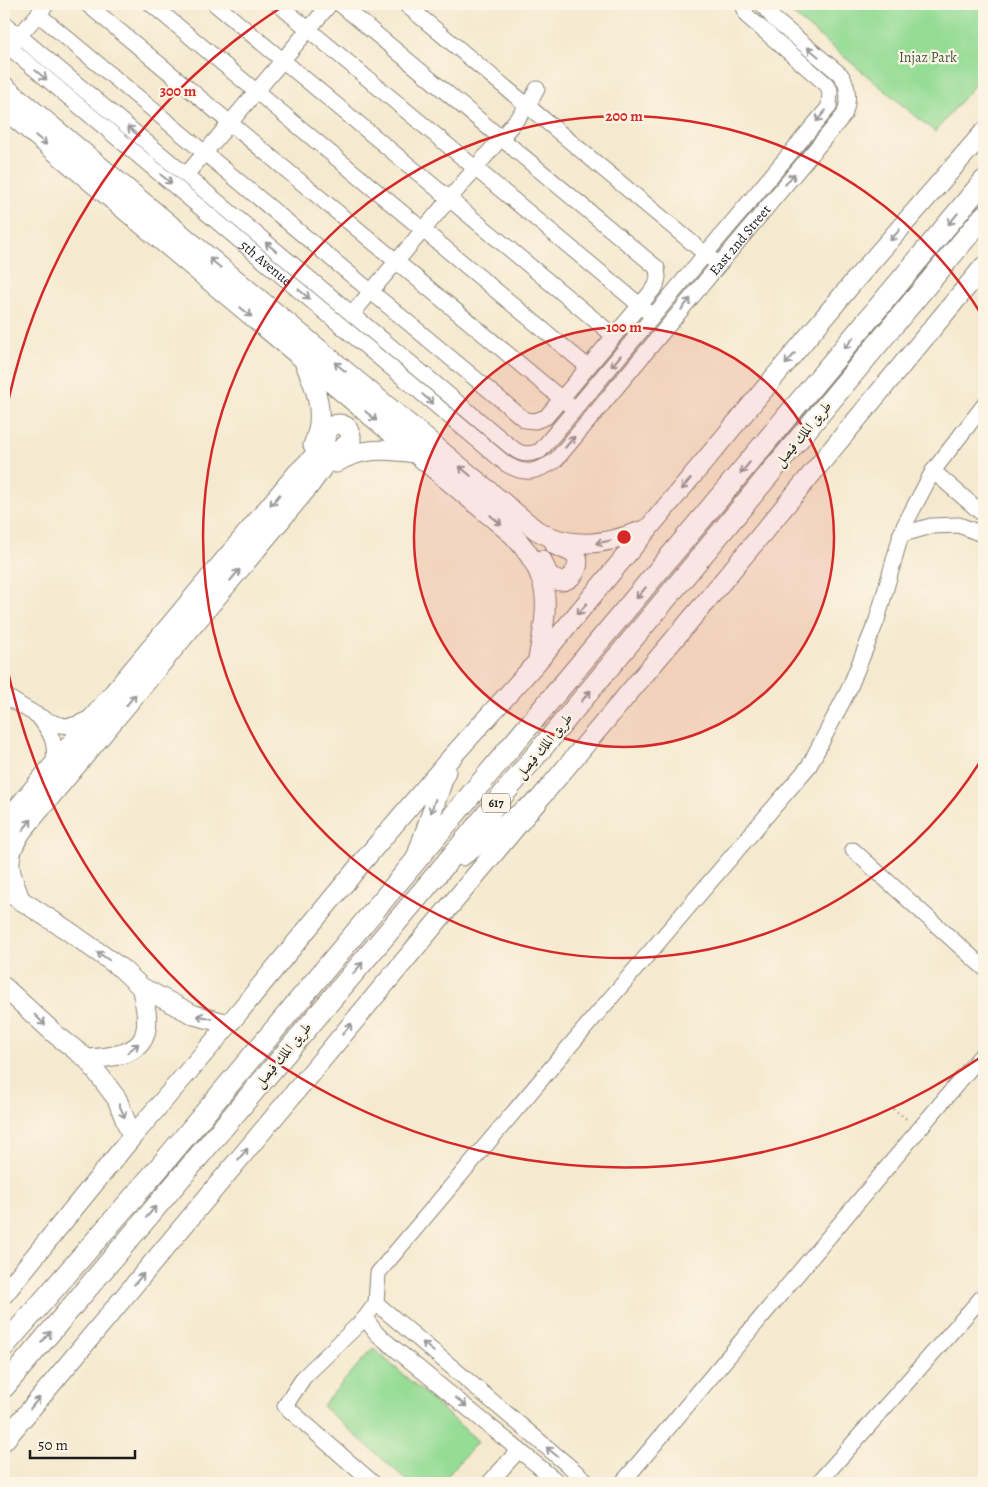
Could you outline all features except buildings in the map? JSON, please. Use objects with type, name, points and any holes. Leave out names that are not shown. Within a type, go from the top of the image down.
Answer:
[{"type":"highway","name":"طريق الملك فيصل","points":[[4,1346],[158,1169],[984,181]]},
{"type":"highway","name":"طريق الملك فيصل","points":[[4,1387],[443,867],[984,216]]},
{"type":"highway","points":[[443,867],[478,846],[536,803]]},
{"type":"main road","points":[[4,86],[519,528],[544,589],[546,602],[546,616],[538,661]]},
{"type":"main road","points":[[4,109],[415,453],[519,528],[581,544],[600,543],[624,538],[650,528]]},
{"type":"main road","points":[[4,1294],[368,854],[538,661],[856,279],[984,132]]},
{"type":"main road","points":[[4,1441],[536,803],[697,613],[984,266]]},
{"type":"main road","points":[[21,901],[11,874],[10,859],[12,845],[304,479],[318,435],[320,420],[315,388],[302,358]]},
{"type":"main road","points":[[5,823],[95,716],[304,479],[354,454],[367,451],[390,450],[415,453]]},
{"type":"main road","points":[[413,865],[449,760]]},
{"type":"main road","points":[[4,890],[122,969],[141,987],[194,1015],[229,1024]]},
{"type":"main road","points":[[87,1059],[107,1058],[126,1054],[144,1039],[148,1025],[141,987]]},
{"type":"main road","points":[[8,992],[55,1034],[87,1059],[117,1099],[132,1137]]},
{"type":"street","points":[[87,4],[588,421]]},
{"type":"street","points":[[151,4],[588,367]]},
{"type":"street","points":[[215,4],[614,336]]},
{"type":"street","points":[[278,4],[666,327]]},
{"type":"street","points":[[186,175],[330,4]]},
{"type":"street","points":[[6,46],[20,36],[42,9],[204,153],[525,420],[535,422],[546,417],[656,286],[657,268],[340,4]]},
{"type":"street","points":[[405,4],[719,265]]},
{"type":"street","name":"East 2nd Street","points":[[525,455],[540,451],[829,107],[830,90],[826,84],[747,16],[743,4]]},
{"type":"street","name":"East 2nd Street","points":[[533,471],[554,461],[844,115],[848,101],[845,81],[841,75],[774,19],[762,4]]},
{"type":"street","name":"5th Avenue","points":[[4,23],[518,453],[525,455]]},
{"type":"street","points":[[786,50],[796,37]]},
{"type":"street","name":"5th Avenue","points":[[6,46],[506,464],[516,470],[533,471]]},
{"type":"street","points":[[352,314],[528,106],[537,89]]},
{"type":"street","points":[[373,1483],[285,1406],[304,1377],[365,1318],[376,1303],[378,1273],[809,766],[849,689],[876,620],[903,528],[933,471],[984,405]]},
{"type":"street","points":[[933,471],[984,515]]},
{"type":"street","points":[[900,535],[931,526],[959,525],[984,535]]},
{"type":"street","points":[[4,695],[37,715],[60,725],[78,724],[95,716]]},
{"type":"street","points":[[37,715],[52,734],[55,744],[54,764]]},
{"type":"street","points":[[853,850],[984,968]]},
{"type":"street","points":[[622,1483],[984,1052]]},
{"type":"street","points":[[818,1483],[984,1295]]},
{"type":"street","points":[[376,1303],[589,1483]]},
{"type":"street","points":[[365,1318],[378,1334],[559,1483]]},
{"type":"street","points":[[489,1483],[519,1450]]},
{"type":"path","points":[[893,1109],[919,1129]]},
{"type":"green space","name":"Injaz Park","points":[[795,4],[984,4],[984,73],[935,132],[789,11]]},
{"type":"green space","points":[[373,1348],[478,1441],[441,1483],[410,1483],[322,1406]]}]
